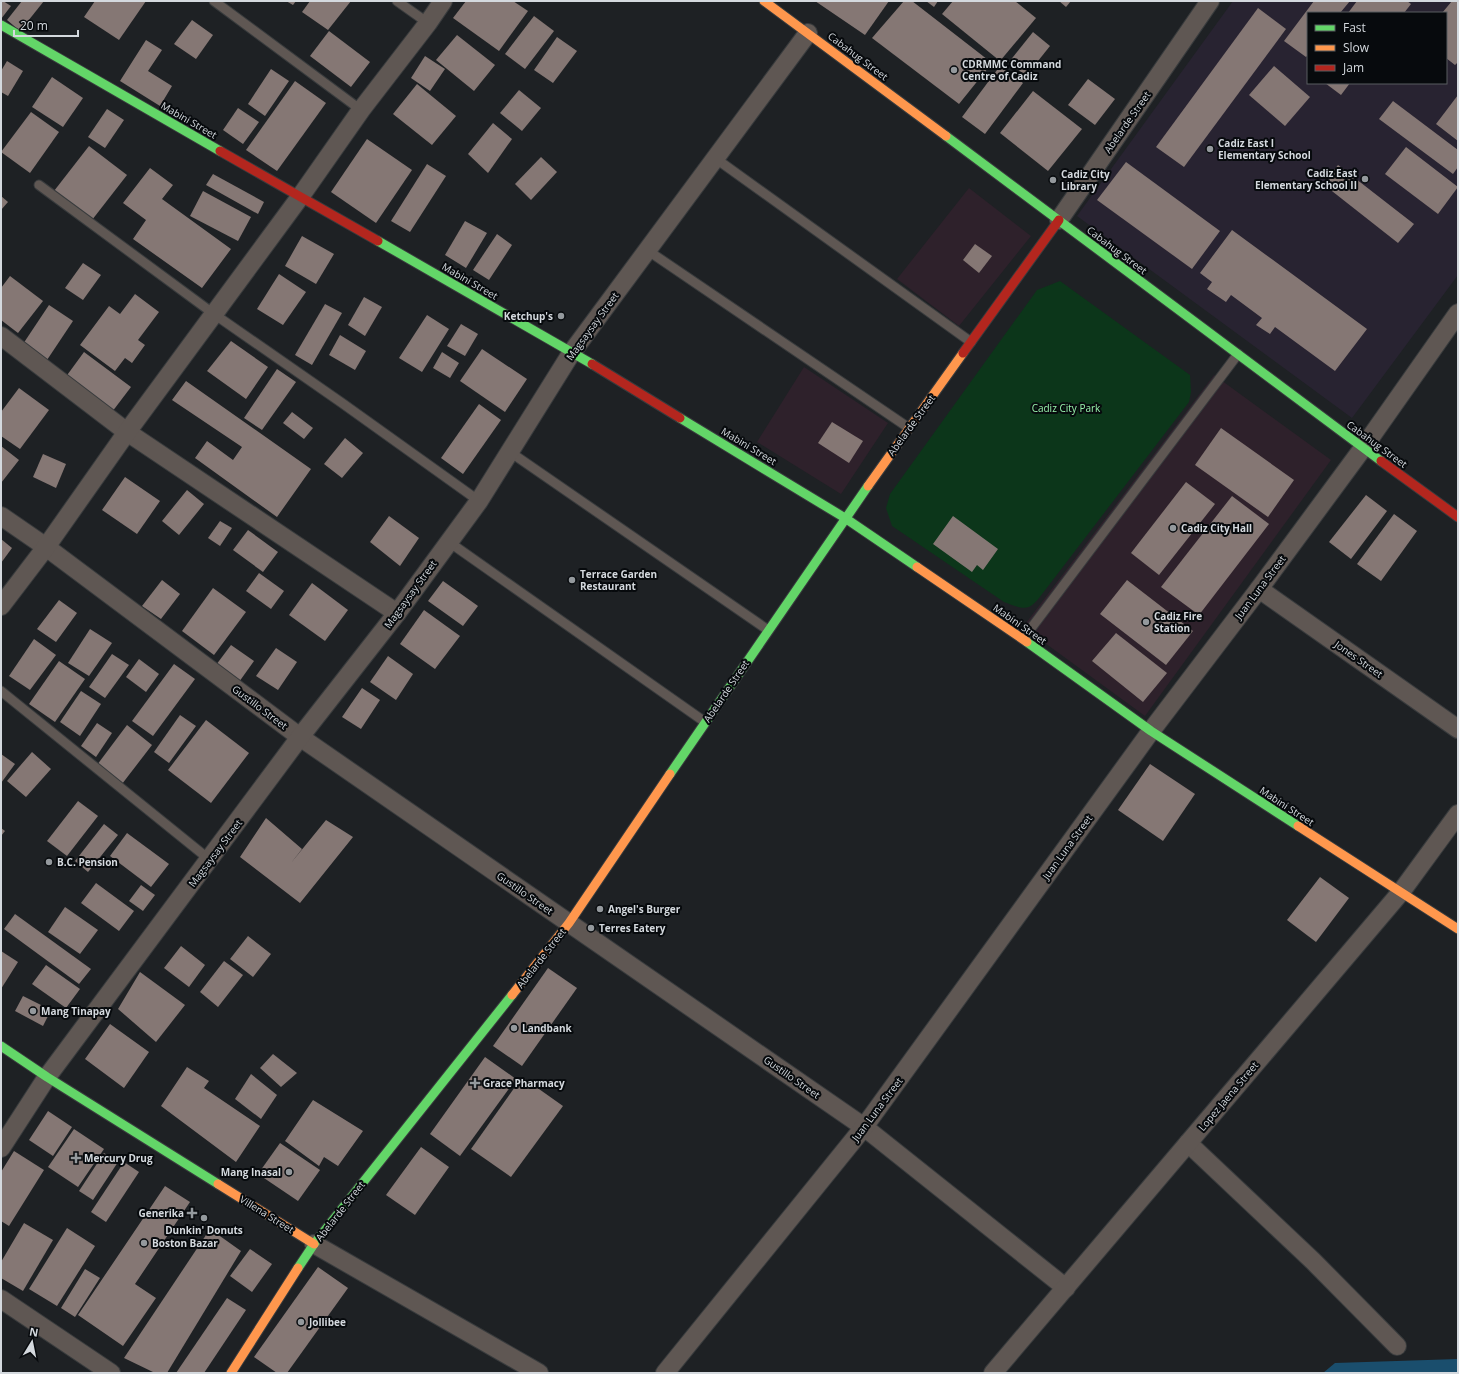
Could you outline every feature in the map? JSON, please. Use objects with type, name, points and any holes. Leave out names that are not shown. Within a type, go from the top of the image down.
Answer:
[{"type":"street","points":[[1,606],[46,547],[127,432],[300,197],[360,110],[428,23],[443,1]]},
{"type":"street","name":"Cabahug Street","points":[[764,1],[1363,448],[1458,517]]},
{"type":"street","name":"Abelarde Street","points":[[231,1373],[314,1244],[569,923],[845,518],[1059,220],[1210,1]]},
{"type":"street","name":"Mabini Street","points":[[1,25],[572,352],[845,518],[1023,639],[1151,731],[1458,929]]},
{"type":"street","name":"Magsaysay Street","points":[[1,1148],[47,1077],[210,860],[300,737],[397,613],[479,501],[572,352],[808,33]]},
{"type":"street","name":"Juan Luna Street","points":[[665,1373],[864,1127],[1151,731],[1259,589],[1363,448],[1458,313]]},
{"type":"street","points":[[1,336],[127,432],[397,613]]},
{"type":"street","name":"Gustillo Street","points":[[1,516],[46,547],[300,737],[864,1127],[1066,1288]]},
{"type":"street","name":"Jones Street","points":[[1259,589],[1458,729]]},
{"type":"street","name":"Lopez Jaena Street","points":[[993,1373],[1401,892],[1458,814]]},
{"type":"street","name":"Villena Street","points":[[1,1046],[47,1077],[314,1244],[539,1373]]},
{"type":"street","points":[[1188,1143],[1313,1261],[1397,1346]]},
{"type":"street","points":[[1,1299],[111,1373]]},
{"type":"lane","points":[[214,1],[360,110]]},
{"type":"lane","points":[[397,1],[428,23]]},
{"type":"lane","points":[[715,158],[971,342]]},
{"type":"lane","points":[[39,185],[214,314],[479,501]]},
{"type":"lane","points":[[647,250],[909,428]]},
{"type":"lane","points":[[1023,639],[1238,354]]},
{"type":"lane","points":[[510,452],[768,630]]},
{"type":"lane","points":[[449,542],[705,722]]},
{"type":"lane","points":[[1,691],[210,860]]},
{"type":"shaded area","name":"Cadiz East Elementary School II","points":[[1233,1],[1458,1],[1458,275],[1352,418],[1077,216]]},
{"type":"shaded area","points":[[969,188],[1031,236],[959,326],[897,279]]},
{"type":"shaded area","points":[[804,367],[888,423],[841,494],[757,442]]},
{"type":"shaded area","points":[[1214,375],[1331,460],[1145,716],[1023,627]]},
{"type":"green space","name":"Cadiz City Park","points":[[1060,281],[1190,375],[1191,392],[1189,402],[1041,596],[1032,605],[1024,608],[1004,602],[892,526],[886,508],[890,494],[1037,290]]},
{"type":"water","points":[[1458,1359],[1458,1373],[1323,1373],[1335,1363]]},
{"type":"building","points":[[3,1],[11,6],[1,19],[1,3]]},
{"type":"building","points":[[22,1],[44,1],[20,31],[7,20]]},
{"type":"building","points":[[95,1],[146,1],[119,40],[84,17]]},
{"type":"building","points":[[286,1],[296,1],[293,5]]},
{"type":"building","points":[[310,1],[351,1],[328,30],[302,12]]},
{"type":"building","points":[[466,1],[513,1],[528,11],[499,51],[453,18]]},
{"type":"building","points":[[815,1],[889,1],[865,35]]},
{"type":"building","points":[[904,1],[912,1],[992,63],[959,104],[872,38]]},
{"type":"building","points":[[926,1],[938,1],[934,7]]},
{"type":"building","points":[[953,1],[1015,1],[1036,18],[1000,61],[942,14]]},
{"type":"building","points":[[1059,1],[1071,1],[1066,7]]},
{"type":"building","points":[[1314,1],[1350,1],[1341,12],[1307,12],[1306,57],[1284,41]]},
{"type":"building","points":[[1357,1],[1407,1],[1411,4],[1405,12],[1349,12]]},
{"type":"building","points":[[1452,1],[1458,1],[1458,62],[1455,65],[1447,59],[1447,12],[1443,12]]},
{"type":"building","points":[[1258,8],[1286,29],[1184,167],[1156,147]]},
{"type":"building","points":[[534,16],[554,31],[525,69],[505,54]]},
{"type":"building","points":[[192,20],[213,35],[196,59],[174,44]]},
{"type":"building","points":[[329,31],[370,62],[351,87],[310,56]]},
{"type":"building","points":[[1033,32],[1050,46],[1026,76],[1009,62]]},
{"type":"building","points":[[457,35],[495,65],[474,91],[436,60]]},
{"type":"building","points":[[557,37],[577,51],[553,83],[534,70]]},
{"type":"building","points":[[146,40],[162,50],[148,71],[172,86],[160,106],[120,81]]},
{"type":"building","points":[[425,56],[445,69],[430,91],[411,78]]},
{"type":"building","points":[[7,61],[23,71],[8,96],[1,92],[1,71]]},
{"type":"building","points":[[1000,66],[1023,83],[985,134],[962,117]]},
{"type":"building","points":[[1274,66],[1310,97],[1285,126],[1249,95]]},
{"type":"building","points":[[271,69],[289,81],[265,116],[248,104]]},
{"type":"building","points":[[52,77],[83,98],[63,127],[32,107]]},
{"type":"building","points":[[1088,79],[1115,99],[1095,125],[1068,105]]},
{"type":"building","points":[[295,81],[326,103],[277,171],[246,150]]},
{"type":"building","points":[[417,84],[456,116],[432,145],[393,114]]},
{"type":"building","points":[[1326,84],[1349,84],[1341,95]]},
{"type":"building","points":[[519,90],[541,108],[522,131],[500,113]]},
{"type":"building","points":[[1033,91],[1082,129],[1048,171],[1000,133]]},
{"type":"building","points":[[1458,95],[1458,141],[1436,124]]},
{"type":"building","points":[[1393,101],[1458,150],[1458,167],[1453,174],[1379,119]]},
{"type":"building","points":[[238,108],[259,122],[243,144],[223,130]]},
{"type":"building","points":[[107,109],[124,120],[105,148],[88,137]]},
{"type":"building","points":[[31,112],[59,132],[30,173],[1,152]]},
{"type":"building","points":[[493,123],[512,139],[488,173],[468,154]]},
{"type":"building","points":[[367,139],[412,170],[376,223],[331,192]]},
{"type":"building","points":[[89,146],[127,175],[92,220],[54,191]]},
{"type":"building","points":[[1406,147],[1458,187],[1438,214],[1385,174]]},
{"type":"building","points":[[541,157],[557,172],[531,200],[515,184]]},
{"type":"building","points":[[1126,162],[1220,231],[1192,269],[1097,200]]},
{"type":"building","points":[[427,164],[446,176],[410,232],[391,221]]},
{"type":"building","points":[[1338,165],[1414,224],[1398,243],[1323,184]]},
{"type":"building","points":[[150,168],[173,185],[162,199],[231,249],[202,288],[133,239],[146,220],[123,203]]},
{"type":"building","points":[[213,174],[264,202],[258,214],[206,185]]},
{"type":"building","points":[[203,191],[251,217],[238,241],[190,216]]},
{"type":"building","points":[[1,196],[8,202],[1,210]]},
{"type":"building","points":[[465,221],[487,233],[466,268],[445,255]]},
{"type":"building","points":[[1232,230],[1367,329],[1335,371],[1275,327],[1270,334],[1256,325],[1262,318],[1231,295],[1226,302],[1207,289],[1212,282],[1200,273]]},
{"type":"building","points":[[497,234],[512,245],[489,280],[473,270]]},
{"type":"building","points":[[302,236],[334,254],[316,284],[285,266]]},
{"type":"building","points":[[975,244],[992,256],[979,273],[963,260]]},
{"type":"building","points":[[83,263],[101,275],[83,300],[65,288]]},
{"type":"building","points":[[279,274],[306,292],[283,325],[257,309]]},
{"type":"building","points":[[10,276],[43,301],[18,333],[1,320],[1,288]]},
{"type":"building","points":[[135,294],[159,312],[138,340],[145,345],[132,363],[125,358],[115,371],[80,345],[109,306],[120,314]]},
{"type":"building","points":[[364,297],[382,307],[365,336],[348,325]]},
{"type":"building","points":[[325,304],[342,313],[312,365],[295,355]]},
{"type":"building","points":[[49,305],[73,321],[45,363],[21,347]]},
{"type":"building","points":[[427,315],[449,329],[422,372],[399,358]]},
{"type":"building","points":[[461,324],[478,334],[465,356],[447,346]]},
{"type":"building","points":[[340,335],[366,351],[355,370],[329,355]]},
{"type":"building","points":[[231,341],[268,367],[246,399],[207,371]]},
{"type":"building","points":[[482,349],[527,379],[505,412],[460,381]]},
{"type":"building","points":[[84,352],[131,387],[112,412],[65,378]]},
{"type":"building","points":[[442,352],[459,363],[450,378],[433,368]]},
{"type":"building","points":[[277,369],[296,382],[262,430],[244,418]]},
{"type":"building","points":[[186,381],[311,469],[277,517],[195,458],[207,441],[233,460],[242,447],[172,400]]},
{"type":"building","points":[[19,388],[49,410],[20,449],[1,436],[1,412]]},
{"type":"building","points":[[479,404],[501,420],[463,474],[441,458]]},
{"type":"building","points":[[292,412],[313,428],[304,439],[283,423]]},
{"type":"building","points":[[832,422],[863,441],[849,463],[818,443]]},
{"type":"building","points":[[1221,428],[1294,480],[1268,517],[1195,465]]},
{"type":"building","points":[[345,438],[363,453],[342,478],[324,464]]},
{"type":"building","points":[[1,446],[19,460],[1,483]]},
{"type":"building","points":[[43,454],[66,464],[56,488],[33,477]]},
{"type":"building","points":[[125,477],[160,501],[137,534],[102,510]]},
{"type":"building","name":"Cadiz City Hall","points":[[1186,482],[1215,504],[1159,575],[1131,553]]},
{"type":"building","points":[[187,490],[204,504],[179,535],[162,521]]},
{"type":"building","points":[[1366,495],[1387,511],[1351,559],[1329,542]]},
{"type":"building","points":[[1232,496],[1269,524],[1199,615],[1161,587]]},
{"type":"building","points":[[1394,514],[1417,531],[1381,581],[1357,564]]},
{"type":"building","points":[[389,516],[419,538],[400,566],[370,542]]},
{"type":"building","points":[[953,516],[998,549],[983,570],[977,565],[972,572],[933,544]]},
{"type":"building","points":[[220,521],[232,528],[220,546],[208,538]]},
{"type":"building","points":[[248,530],[278,552],[263,572],[233,550]]},
{"type":"building","points":[[1,539],[12,548],[1,563]]},
{"type":"building","points":[[259,573],[284,591],[271,609],[246,591]]},
{"type":"building","points":[[162,580],[180,594],[161,619],[142,606]]},
{"type":"building","name":"Cadiz Fire Station","points":[[1127,580],[1193,631],[1166,665],[1100,614]]},
{"type":"building","points":[[443,581],[478,606],[463,626],[428,601]]},
{"type":"building","points":[[312,583],[348,610],[325,641],[289,615]]},
{"type":"building","points":[[213,588],[246,612],[214,655],[182,631]]},
{"type":"building","points":[[59,600],[77,613],[56,642],[37,629]]},
{"type":"building","points":[[424,610],[460,636],[435,669],[400,644]]},
{"type":"building","points":[[90,629],[112,643],[89,676],[68,663]]},
{"type":"building","points":[[1116,633],[1167,673],[1143,702],[1092,661]]},
{"type":"building","points":[[34,639],[56,655],[30,690],[9,676]]},
{"type":"building","points":[[231,645],[254,661],[239,682],[216,665]]},
{"type":"building","points":[[276,648],[297,662],[278,690],[256,676]]},
{"type":"building","points":[[112,654],[129,665],[105,698],[89,687]]},
{"type":"building","points":[[388,656],[413,674],[396,700],[370,682]]},
{"type":"building","points":[[139,659],[159,674],[146,692],[126,677]]},
{"type":"building","points":[[59,661],[85,679],[55,722],[29,704]]},
{"type":"building","points":[[174,664],[195,679],[153,736],[132,721]]},
{"type":"building","points":[[362,688],[380,700],[361,729],[342,717]]},
{"type":"building","points":[[81,691],[101,704],[80,736],[60,722]]},
{"type":"building","points":[[180,715],[196,726],[169,763],[154,752]]},
{"type":"building","points":[[206,720],[249,753],[211,803],[168,770]]},
{"type":"building","points":[[97,723],[112,733],[96,757],[81,746]]},
{"type":"building","points":[[127,725],[152,745],[122,784],[97,765]]},
{"type":"building","points":[[32,752],[51,769],[26,797],[7,781]]},
{"type":"building","points":[[1,754],[15,764],[1,783]]},
{"type":"building","points":[[1150,764],[1195,794],[1163,841],[1118,810]]},
{"type":"building","points":[[78,801],[98,816],[67,856],[47,841]]},
{"type":"building","points":[[266,818],[302,849],[291,863],[326,820],[353,837],[300,903],[240,857]]},
{"type":"building","points":[[104,824],[118,835],[88,872],[75,861]]},
{"type":"building","points":[[1,828],[5,831],[1,836]]},
{"type":"building","points":[[127,833],[169,864],[151,887],[110,856]]},
{"type":"building","points":[[1320,877],[1349,898],[1316,942],[1287,920]]},
{"type":"building","points":[[96,883],[134,911],[119,931],[81,903]]},
{"type":"building","points":[[141,885],[155,895],[143,911],[129,901]]},
{"type":"building","points":[[65,907],[98,930],[80,954],[48,932]]},
{"type":"building","points":[[15,914],[91,969],[79,984],[4,929]]},
{"type":"building","points":[[248,936],[271,954],[253,977],[230,959]]},
{"type":"building","points":[[181,946],[205,965],[189,987],[164,968]]},
{"type":"building","points":[[1,951],[18,962],[1,989]]},
{"type":"building","points":[[224,961],[243,975],[218,1007],[200,992]]},
{"type":"building","points":[[46,965],[80,989],[66,1008],[32,984]]},
{"type":"building","points":[[548,968],[577,988],[522,1066],[493,1046]]},
{"type":"building","points":[[140,972],[185,1005],[156,1042],[118,1009]]},
{"type":"building","name":"Mang Tinapay","points":[[23,996],[51,1010],[43,1026],[15,1011]]},
{"type":"building","points":[[110,1024],[149,1052],[124,1088],[85,1059]]},
{"type":"building","points":[[273,1054],[297,1073],[281,1087],[260,1068]]},
{"type":"building","points":[[485,1057],[516,1079],[460,1156],[430,1134]]},
{"type":"building","points":[[187,1067],[209,1081],[204,1088],[260,1126],[236,1162],[161,1106]]},
{"type":"building","points":[[251,1074],[277,1095],[261,1119],[235,1099]]},
{"type":"building","points":[[522,1077],[563,1106],[511,1177],[471,1149]]},
{"type":"building","points":[[313,1100],[363,1131],[338,1166],[324,1157],[319,1166],[285,1141]]},
{"type":"building","points":[[48,1111],[72,1127],[53,1156],[29,1140]]},
{"type":"building","name":"Mercury Drug","points":[[74,1129],[104,1149],[78,1187],[48,1167]]},
{"type":"building","name":"Mang Inasal","points":[[280,1143],[320,1170],[298,1201],[258,1174]]},
{"type":"building","points":[[421,1147],[449,1167],[415,1215],[386,1195]]},
{"type":"building","points":[[14,1151],[44,1170],[9,1226],[1,1221],[1,1172]]},
{"type":"building","points":[[104,1153],[118,1162],[93,1200],[79,1191]]},
{"type":"building","points":[[124,1162],[139,1172],[106,1222],[91,1212]]},
{"type":"building","name":"Boston Bazar","points":[[165,1186],[190,1202],[135,1284],[156,1298],[123,1346],[78,1315]]},
{"type":"building","points":[[24,1223],[53,1240],[23,1291],[1,1278],[1,1262]]},
{"type":"building","points":[[67,1228],[95,1246],[57,1306],[29,1289]]},
{"type":"building","points":[[210,1229],[241,1251],[167,1373],[155,1373],[124,1358]]},
{"type":"building","points":[[250,1249],[272,1264],[252,1292],[230,1276]]},
{"type":"building","name":"Jollibee","points":[[318,1267],[348,1288],[287,1373],[277,1373],[254,1357]]},
{"type":"building","points":[[85,1269],[100,1278],[75,1317],[61,1308]]},
{"type":"building","points":[[227,1298],[246,1310],[204,1373],[176,1373]]},
{"type":"traffic: fast","points":[[1,25],[220,151]]},
{"type":"traffic: fast","points":[[946,136],[1381,461]]},
{"type":"traffic: fast","points":[[378,241],[592,364]]},
{"type":"traffic: fast","points":[[680,418],[845,518],[917,567]]},
{"type":"traffic: fast","points":[[670,774],[868,486]]},
{"type":"traffic: fast","points":[[1027,642],[1151,731],[1298,826]]},
{"type":"traffic: fast","points":[[298,1268],[314,1244],[512,995]]},
{"type":"traffic: fast","points":[[1,1046],[47,1077],[218,1184]]},
{"type":"traffic: slow","points":[[764,1],[946,136]]},
{"type":"traffic: slow","points":[[868,486],[963,353]]},
{"type":"traffic: slow","points":[[917,567],[1027,642]]},
{"type":"traffic: slow","points":[[512,995],[569,923],[670,774]]},
{"type":"traffic: slow","points":[[1298,826],[1458,929]]},
{"type":"traffic: slow","points":[[218,1184],[314,1244]]},
{"type":"traffic: slow","points":[[231,1373],[298,1268]]},
{"type":"traffic: jam","points":[[220,151],[378,241]]},
{"type":"traffic: jam","points":[[963,353],[1059,220]]},
{"type":"traffic: jam","points":[[592,364],[680,418]]},
{"type":"traffic: jam","points":[[1381,461],[1458,517]]},
{"type":"place","name":"CDRMMC Command Centre of Cadiz","points":[[954,70]]},
{"type":"place","name":"Cadiz East I Elementary School","points":[[1210,149]]},
{"type":"place","name":"Cadiz East Elementary School II","points":[[1365,179]]},
{"type":"place","name":"Cadiz City Library","points":[[1053,180]]},
{"type":"place","name":"Ketchup's","points":[[561,316]]},
{"type":"place","name":"Cadiz City Hall","points":[[1173,528]]},
{"type":"place","name":"Terrace Garden Restaurant","points":[[572,580]]},
{"type":"place","name":"Cadiz Fire Station","points":[[1146,622]]},
{"type":"place","name":"B.C. Pension","points":[[49,862]]},
{"type":"place","name":"Angel's Burger","points":[[600,909]]},
{"type":"place","name":"Terres Eatery","points":[[591,928]]},
{"type":"place","name":"Mang Tinapay","points":[[33,1011]]},
{"type":"place","name":"Landbank","points":[[514,1028]]},
{"type":"place","name":"Grace Pharmacy","points":[[475,1083]]},
{"type":"place","name":"Mercury Drug","points":[[76,1158]]},
{"type":"place","name":"Mang Inasal","points":[[289,1172]]},
{"type":"place","name":"Generika","points":[[192,1213]]},
{"type":"place","name":"Dunkin' Donuts","points":[[204,1218]]},
{"type":"place","name":"Boston Bazar","points":[[144,1243]]},
{"type":"place","name":"Jollibee","points":[[301,1322]]}]
